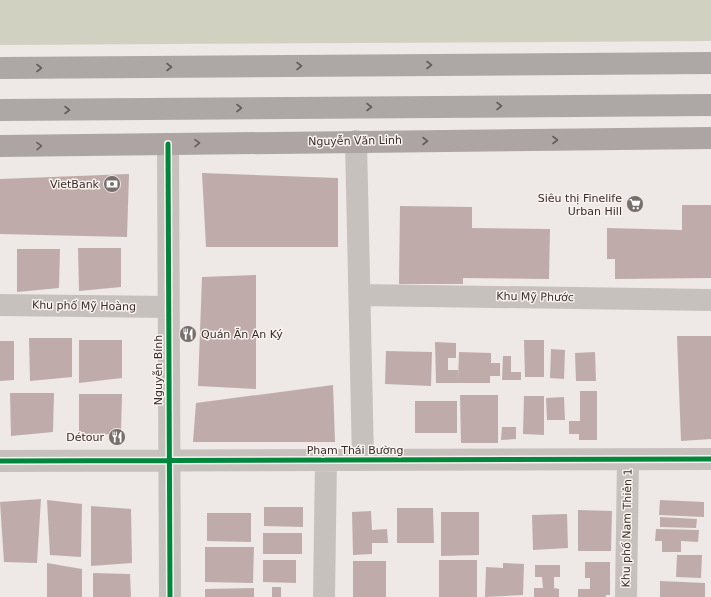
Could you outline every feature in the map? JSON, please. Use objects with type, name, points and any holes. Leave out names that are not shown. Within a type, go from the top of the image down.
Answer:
[{"type":"highway","points":[[0,68],[711,63]]},
{"type":"highway","points":[[0,110],[711,105]]},
{"type":"main road","name":"Nguyễn Văn Linh","points":[[0,146],[711,138]]},
{"type":"street","points":[[356,141],[363,460]]},
{"type":"street","name":"Nguyễn Bính","points":[[168,144],[170,597]]},
{"type":"street","name":"Khu Mỹ Phước","points":[[360,295],[711,300]]},
{"type":"street","name":"Khu phố Mỹ Hoàng","points":[[0,305],[168,307]]},
{"type":"street","name":"Phạm Thái Bường","points":[[0,461],[711,459]]},
{"type":"street","points":[[324,597],[326,460]]},
{"type":"street","name":"Khu phố Nam Thiên 1","points":[[626,597],[628,460]]},
{"type":"green space","points":[[0,0],[711,0],[711,41],[0,45]]},
{"type":"building","points":[[202,173],[338,178],[338,247],[206,247]]},
{"type":"building","points":[[129,174],[127,237],[0,234],[0,179]]},
{"type":"building","points":[[682,205],[711,205],[711,278],[615,279],[615,259],[607,259],[607,228],[682,230]]},
{"type":"building","points":[[400,206],[472,207],[472,228],[550,229],[549,279],[463,278],[463,284],[399,284]]},
{"type":"building","points":[[78,248],[121,248],[121,287],[79,291]]},
{"type":"building","points":[[17,249],[60,249],[59,288],[17,292]]},
{"type":"building","points":[[256,275],[256,389],[198,386],[202,277]]},
{"type":"building","points":[[677,336],[711,336],[711,439],[681,441]]},
{"type":"building","points":[[29,338],[72,338],[72,377],[30,381]]},
{"type":"building","points":[[79,340],[122,340],[122,378],[79,383]]},
{"type":"building","points":[[524,340],[544,340],[544,377],[525,377]]},
{"type":"building","points":[[0,341],[14,341],[14,380],[0,381]]},
{"type":"building","points":[[435,342],[456,343],[456,358],[448,358],[448,370],[458,370],[458,380],[459,352],[491,353],[491,363],[500,363],[500,376],[490,376],[490,383],[436,383]]},
{"type":"building","points":[[551,349],[565,350],[564,379],[550,378]]},
{"type":"building","points":[[386,351],[432,352],[431,386],[385,384]]},
{"type":"building","points":[[595,352],[596,381],[576,381],[575,353]]},
{"type":"building","points":[[503,356],[511,356],[511,372],[521,372],[521,380],[502,380]]},
{"type":"building","points":[[333,385],[335,442],[193,442],[196,403]]},
{"type":"building","points":[[580,391],[597,391],[597,440],[579,440],[579,434],[569,434],[569,421],[580,421]]},
{"type":"building","points":[[10,393],[54,393],[53,432],[11,436]]},
{"type":"building","points":[[79,394],[122,394],[121,433],[79,437]]},
{"type":"building","points":[[460,395],[498,395],[498,443],[461,443]]},
{"type":"building","points":[[524,396],[544,396],[544,435],[523,434]]},
{"type":"building","points":[[564,397],[565,420],[547,420],[546,398]]},
{"type":"building","points":[[415,401],[457,401],[457,433],[415,433]]},
{"type":"building","points":[[502,427],[516,427],[516,439],[501,440]]},
{"type":"building","points":[[41,499],[37,563],[4,562],[0,502]]},
{"type":"building","points":[[47,500],[82,504],[81,557],[50,555]]},
{"type":"building","points":[[660,500],[704,502],[704,517],[659,515]]},
{"type":"building","points":[[91,506],[131,509],[132,563],[91,566]]},
{"type":"building","points":[[264,507],[303,507],[303,527],[264,526]]},
{"type":"building","points":[[397,508],[433,508],[434,543],[397,543]]},
{"type":"building","points":[[578,510],[612,511],[611,551],[578,551]]},
{"type":"building","points":[[371,511],[372,530],[387,529],[388,543],[372,543],[372,554],[353,555],[352,512]]},
{"type":"building","points":[[441,512],[479,512],[479,555],[441,556]]},
{"type":"building","points":[[207,513],[251,513],[251,542],[207,541]]},
{"type":"building","points":[[567,514],[568,548],[533,550],[532,515]]},
{"type":"building","points":[[660,517],[697,519],[696,528],[660,527]]},
{"type":"building","points":[[656,529],[699,530],[698,542],[681,541],[681,552],[662,552],[662,541],[655,541]]},
{"type":"building","points":[[263,533],[302,533],[302,554],[263,554]]},
{"type":"building","points":[[205,547],[254,547],[253,583],[205,582]]},
{"type":"building","points":[[677,555],[702,555],[701,578],[676,577]]},
{"type":"building","points":[[263,560],[296,560],[296,583],[263,582]]},
{"type":"building","points":[[439,560],[477,560],[477,597],[439,597]]},
{"type":"building","points":[[353,561],[386,561],[386,597],[353,597]]},
{"type":"building","points":[[585,562],[610,562],[610,595],[606,595],[606,597],[578,597],[578,589],[590,589],[590,578],[585,578]]},
{"type":"building","points":[[47,563],[82,569],[82,597],[47,597]]},
{"type":"building","points":[[503,563],[524,564],[523,595],[485,597],[486,567],[503,568]]},
{"type":"building","points":[[535,565],[560,565],[560,577],[554,577],[554,588],[559,589],[559,597],[534,597],[534,588],[543,588],[542,577],[535,577]]},
{"type":"building","points":[[93,573],[130,574],[131,597],[93,597]]},
{"type":"building","points":[[660,581],[705,583],[705,597],[660,597]]},
{"type":"building","points":[[272,587],[281,587],[281,597],[272,597]]},
{"type":"building","points":[[254,588],[254,597],[205,597],[205,589]]},
{"type":"cycle path","points":[[168,144],[170,597]]},
{"type":"cycle path","points":[[0,461],[711,459]]},
{"type":"place","name":"VietBank","points":[[112,184]]},
{"type":"place","name":"Siêu thị Finelife Urban Hill","points":[[635,204]]},
{"type":"place","name":"Quán Ăn An Ký","points":[[188,334]]},
{"type":"place","name":"Détour","points":[[117,437]]}]
